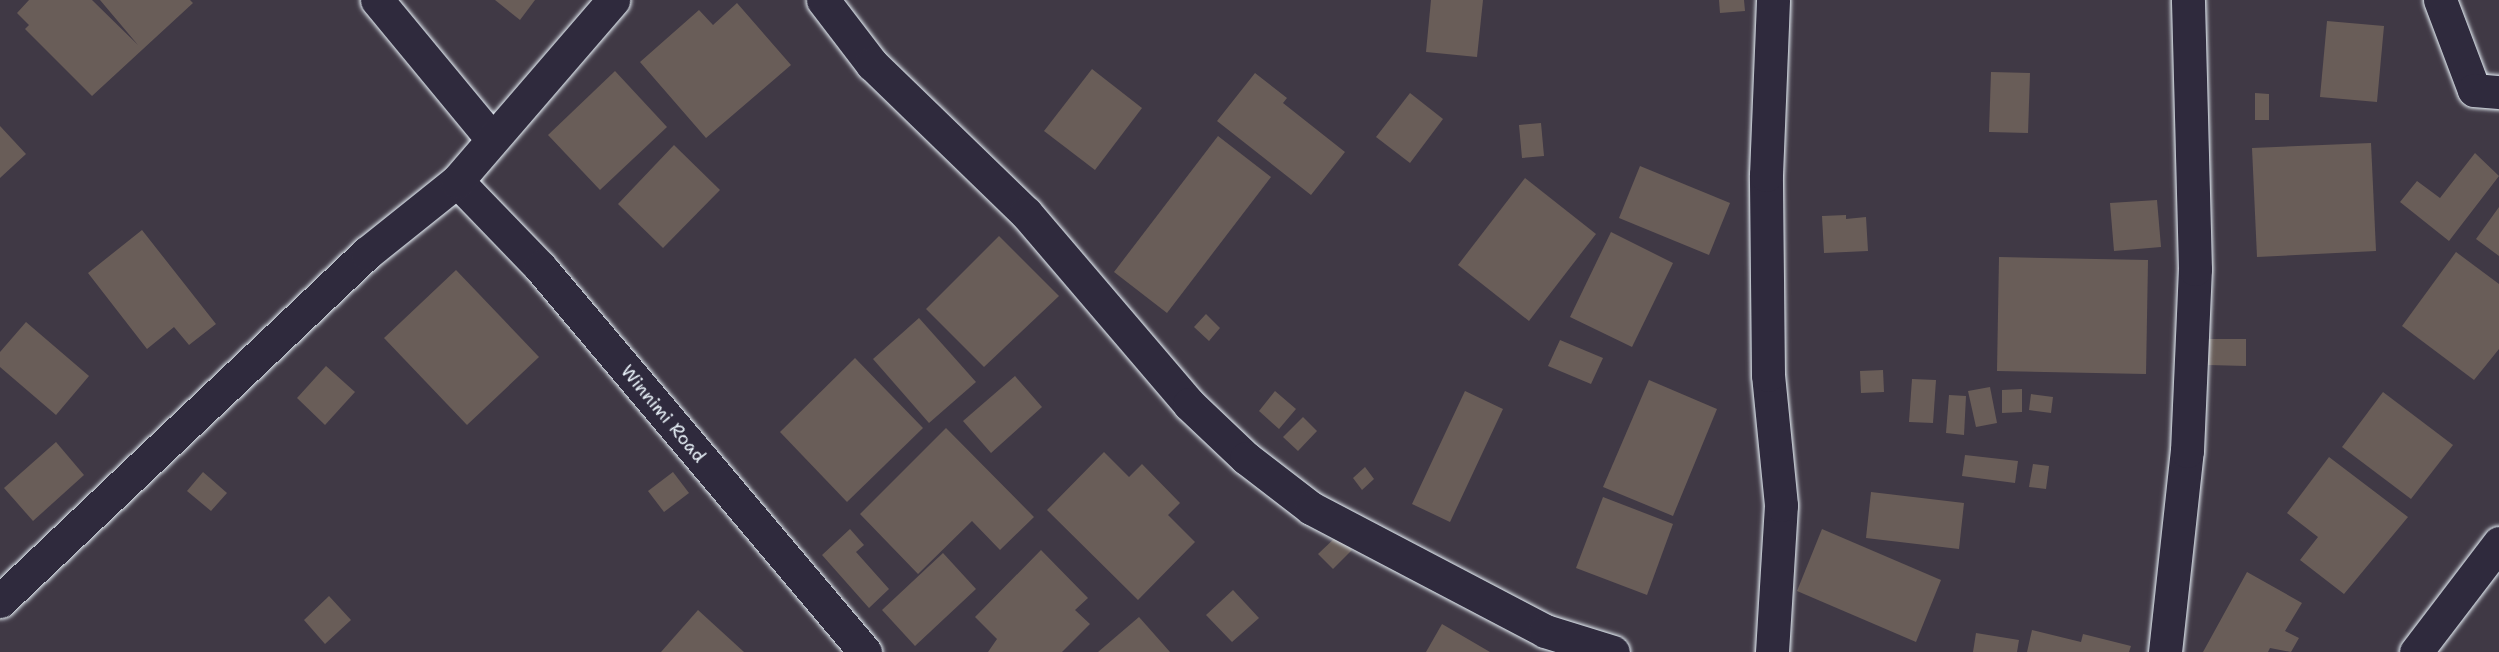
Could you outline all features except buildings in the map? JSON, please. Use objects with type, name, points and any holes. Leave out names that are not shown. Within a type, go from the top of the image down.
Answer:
[{"type":"street","points":[[377,0],[491,138]]},
{"type":"street","points":[[2,592],[367,252],[457,181],[491,138],[613,0]]},
{"type":"street","points":[[823,0],[872,64],[1026,213],[1189,404],[1246,458],[1311,508],[1545,631],[1613,652]]},
{"type":"street","points":[[1772,652],[1781,506],[1768,375],[1766,175],[1773,0]]},
{"type":"street","points":[[2165,652],[2187,450],[2195,269],[2188,0]]},
{"type":"street","points":[[2440,0],[2474,90],[2499,92]]},
{"type":"street","name":"Winnimi Road","points":[[457,181],[540,267],[865,652]]},
{"type":"street","points":[[2416,652],[2499,543]]}]
